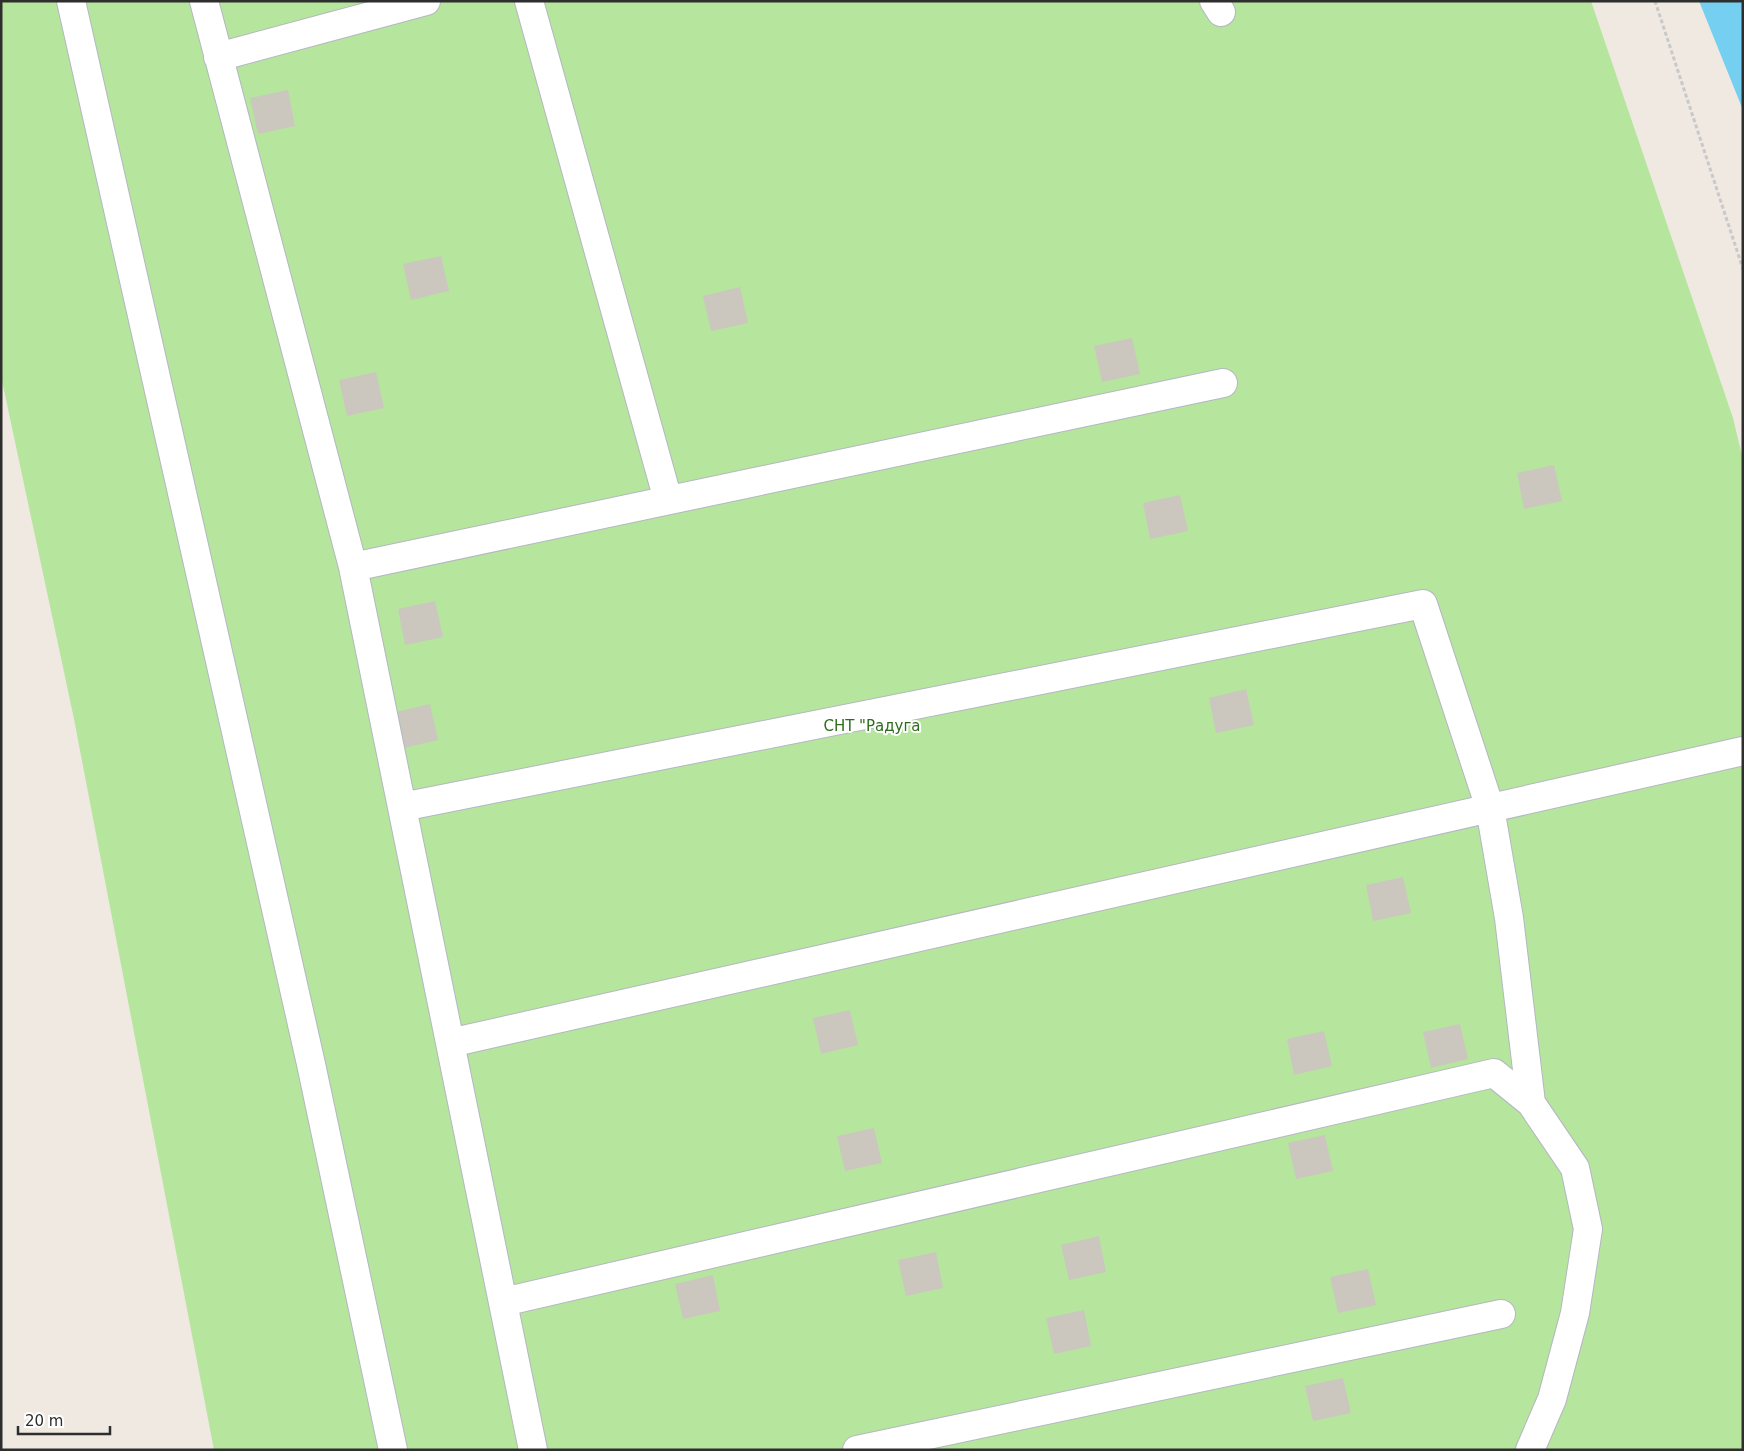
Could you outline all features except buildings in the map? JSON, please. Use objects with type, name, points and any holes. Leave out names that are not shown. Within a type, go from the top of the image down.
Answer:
[{"type":"street","points":[[71,1],[311,1064],[392,1450]]},
{"type":"street","points":[[204,1],[353,566],[533,1450]]},
{"type":"street","points":[[218,57],[426,1]]},
{"type":"street","points":[[529,1],[668,500]]},
{"type":"street","points":[[353,566],[1223,383]]},
{"type":"street","points":[[402,807],[1423,604],[1490,808],[1509,918],[1531,1103]]},
{"type":"street","points":[[450,1043],[1743,751]]},
{"type":"street","points":[[502,1302],[1494,1073],[1531,1103],[1575,1168],[1588,1228],[1572,1323],[1552,1400],[1530,1450]]},
{"type":"street","points":[[858,1450],[1501,1314]]},
{"type":"path","points":[[1655,1],[1743,269]]},
{"type":"green space","name":"СНТ \"Радуга","points":[[1,1],[1591,1],[1733,418],[1743,460],[1743,1450],[214,1450],[74,719],[1,376]]},
{"type":"water","points":[[1699,1],[1743,1],[1743,110]]}]
